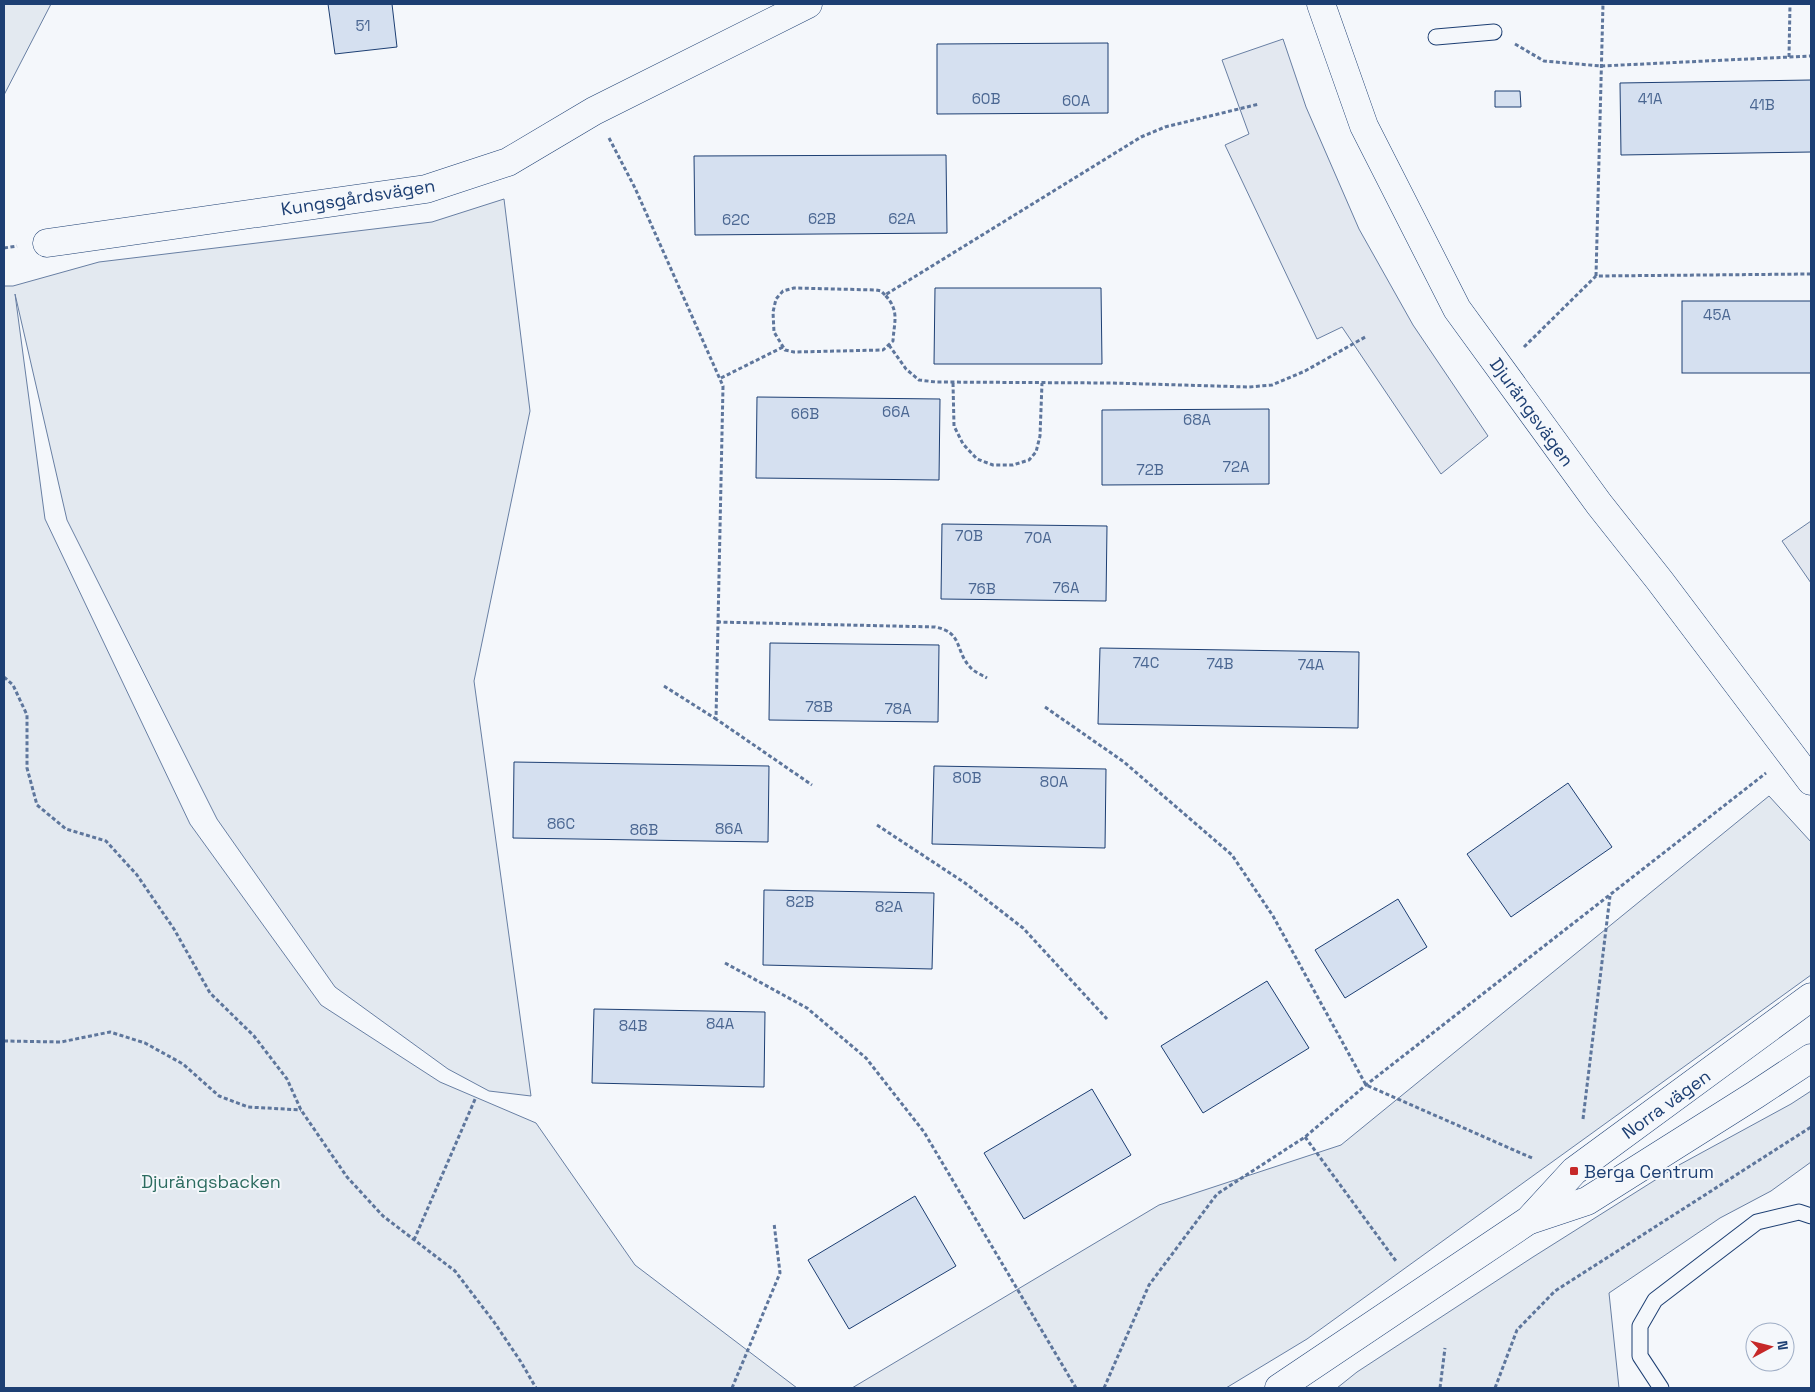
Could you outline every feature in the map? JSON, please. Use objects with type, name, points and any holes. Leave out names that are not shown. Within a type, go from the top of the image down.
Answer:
[{"type":"street","name":"Kungsgårdsvägen","points":[[47,243],[426,189],[508,162],[594,111],[808,4]]},
{"type":"street","name":"Djurängsvägen","points":[[1321,4],[1364,126],[1457,309],[1599,504],[1660,581],[1811,781]]},
{"type":"street","name":"Norra vägen","points":[[1279,1388],[1529,1220],[1574,1171],[1811,997]]},
{"type":"street","name":"Norra vägen","points":[[1529,1220],[1587,1201],[1747,1101],[1811,1058]]},
{"type":"lane","points":[[1436,37],[1494,32]]},
{"type":"lane","points":[[1661,1388],[1640,1356],[1640,1326],[1655,1300],[1757,1222],[1799,1212],[1811,1216]]},
{"type":"path","points":[[1522,349],[1596,276],[1603,4]]},
{"type":"path","points":[[1789,58],[1790,4]]},
{"type":"path","points":[[1494,32],[1544,61],[1601,66],[1811,56]]},
{"type":"path","points":[[885,295],[1141,137],[1165,126],[1260,104]]},
{"type":"path","points":[[594,111],[635,188],[723,386],[716,719]]},
{"type":"path","points":[[1596,276],[1811,274]]},
{"type":"path","points":[[794,288],[876,290],[881,291],[885,295],[893,304],[895,315],[893,341],[883,350],[794,352],[785,350],[774,332],[773,312],[776,299],[783,291],[794,288]]},
{"type":"path","points":[[889,345],[906,369],[918,380],[953,383],[1112,383],[1249,387],[1272,384],[1305,371],[1367,336]]},
{"type":"path","points":[[721,378],[783,347]]},
{"type":"path","points":[[953,383],[954,426],[963,444],[977,459],[993,465],[1013,464],[1029,460],[1036,452],[1040,436],[1042,383]]},
{"type":"path","points":[[718,622],[934,626],[944,628],[953,635],[970,668],[987,678]]},
{"type":"path","points":[[4,677],[13,685],[27,715],[27,768],[37,805],[66,830],[106,841],[137,875],[174,929],[210,993],[254,1036],[287,1079],[301,1110],[347,1177],[383,1216],[456,1271],[494,1322],[536,1388]]},
{"type":"path","points":[[664,686],[812,785]]},
{"type":"path","points":[[1045,707],[1124,762],[1232,855],[1273,916],[1366,1086],[1532,1158]]},
{"type":"path","points":[[1104,1388],[1149,1285],[1217,1194],[1305,1137],[1366,1086],[1768,771]]},
{"type":"path","points":[[878,825],[965,883],[1023,928],[1108,1019]]},
{"type":"path","points":[[1583,1119],[1610,896]]},
{"type":"path","points":[[725,963],[807,1008],[866,1058],[924,1132],[1076,1388]]},
{"type":"path","points":[[4,1041],[61,1042],[110,1032],[146,1043],[183,1064],[219,1096],[248,1107],[301,1110]]},
{"type":"path","points":[[414,1240],[476,1097]]},
{"type":"path","points":[[1495,1388],[1517,1330],[1555,1291],[1811,1127]]},
{"type":"path","points":[[1305,1137],[1396,1261]]},
{"type":"path","points":[[732,1388],[780,1273],[774,1223]]},
{"type":"path","points":[[1440,1388],[1445,1348]]},
{"type":"green space","points":[[4,4],[51,4],[4,95]]},
{"type":"green space","name":"Djurängsbacken","points":[[504,199],[530,411],[474,681],[531,1096],[489,1091],[448,1069],[335,987],[217,819],[67,520],[15,294],[45,519],[190,824],[321,1005],[440,1082],[536,1123],[635,1265],[797,1388],[4,1388],[4,286],[13,286],[99,262],[432,222]]},
{"type":"green space","points":[[1769,796],[1811,842],[1811,975],[1307,1339],[1226,1388],[852,1388],[1159,1205],[1341,1145]]},
{"type":"green space","points":[[1811,1091],[1811,1162],[1771,1191],[1720,1218],[1609,1293],[1619,1388],[1337,1388],[1357,1372],[1533,1257],[1679,1165],[1791,1104]]},
{"type":"shaded area","points":[[1283,39],[1306,107],[1359,229],[1413,325],[1488,436],[1441,474],[1342,327],[1317,339],[1225,145],[1249,134],[1222,60]]},
{"type":"shaded area","points":[[1811,521],[1811,583],[1782,541]]},
{"type":"building","points":[[328,4],[392,4],[397,47],[335,54]]},
{"type":"building","points":[[1108,43],[1108,113],[937,114],[937,44]]},
{"type":"building","points":[[1811,80],[1811,152],[1621,155],[1620,83]]},
{"type":"building","points":[[1495,91],[1520,91],[1521,107],[1495,107]]},
{"type":"building","points":[[946,155],[947,233],[695,235],[694,156]]},
{"type":"building","points":[[935,288],[1101,288],[1102,364],[934,364]]},
{"type":"building","points":[[1682,301],[1811,301],[1811,373],[1682,373]]},
{"type":"building","points":[[757,397],[940,399],[939,480],[756,478]]},
{"type":"building","points":[[1269,409],[1269,484],[1102,485],[1102,410]]},
{"type":"building","points":[[942,524],[1107,526],[1106,601],[941,599]]},
{"type":"building","points":[[770,643],[939,645],[938,722],[769,720]]},
{"type":"building","points":[[1100,648],[1359,652],[1358,728],[1098,724]]},
{"type":"building","points":[[514,762],[769,766],[768,842],[513,838]]},
{"type":"building","points":[[934,766],[1106,769],[1105,848],[932,844]]},
{"type":"building","points":[[1568,783],[1612,847],[1511,917],[1467,854]]},
{"type":"building","points":[[764,890],[934,893],[932,969],[763,965]]},
{"type":"building","points":[[1398,899],[1427,947],[1345,998],[1315,950]]},
{"type":"building","points":[[1267,981],[1309,1048],[1203,1113],[1161,1046]]},
{"type":"building","points":[[594,1009],[765,1012],[764,1087],[592,1083]]},
{"type":"building","points":[[1092,1089],[1131,1155],[1024,1219],[984,1153]]},
{"type":"building","points":[[915,1196],[956,1266],[849,1329],[808,1260]]},
{"type":"place","name":"Berga Centrum","points":[[1574,1171]]}]
